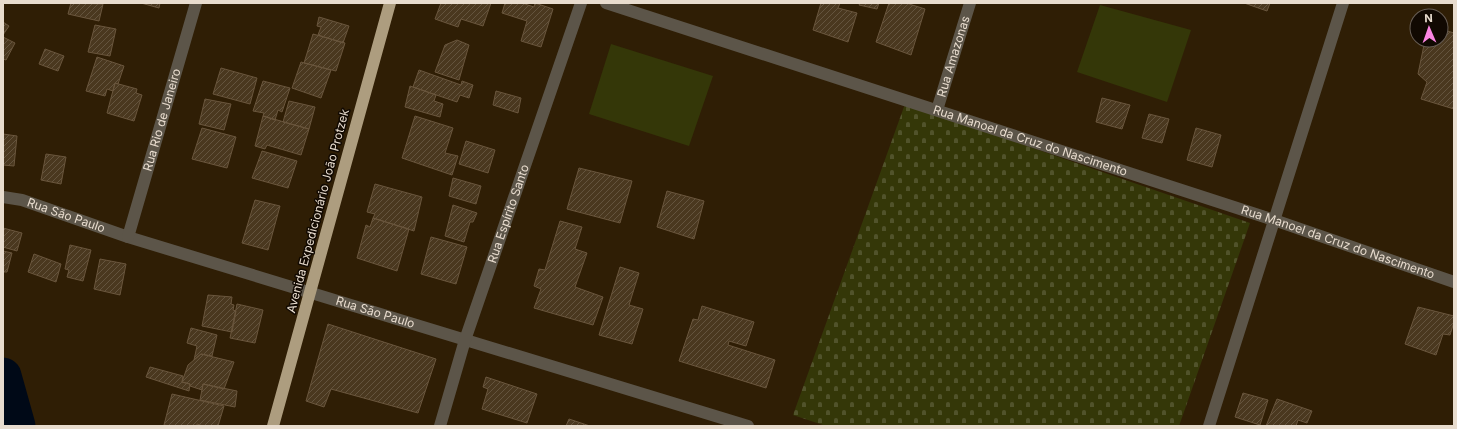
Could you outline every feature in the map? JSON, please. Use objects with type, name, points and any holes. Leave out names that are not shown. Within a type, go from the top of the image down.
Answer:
[{"type":"highway","name":"Avenida Expedicionário João Protzek","points":[[273,426],[390,3]]},
{"type":"street","name":"Rua Rio de Janeiro","points":[[128,237],[196,3]]},
{"type":"street","name":"Rua Espírito Santo","points":[[440,426],[465,340],[581,3]]},
{"type":"street","name":"Rua Manoel da Cruz do Nascimento","points":[[606,3],[1274,220],[1454,282]]},
{"type":"street","name":"Rua Amazonas","points":[[937,110],[970,3]]},
{"type":"street","points":[[1209,426],[1343,3]]},
{"type":"street","name":"Rua São Paulo","points":[[3,197],[22,200],[128,237],[748,426]]},
{"type":"green space","points":[[1100,5],[1191,30],[1167,102],[1077,72]]},
{"type":"green space","points":[[611,44],[713,76],[689,146],[589,114]]},
{"type":"green space","points":[[905,104],[1250,223],[1179,426],[826,426],[793,415]]},
{"type":"building","points":[[71,3],[103,4],[99,21],[68,14]]},
{"type":"building","points":[[141,3],[160,3],[159,8]]},
{"type":"building","points":[[441,3],[491,3],[483,26],[461,19],[458,27],[435,19]]},
{"type":"building","points":[[505,3],[522,3],[534,7],[535,3],[553,9],[541,47],[521,41],[527,21],[502,13]]},
{"type":"building","points":[[821,3],[840,3],[838,8],[857,13],[848,42],[813,30]]},
{"type":"building","points":[[860,3],[879,3],[877,9],[859,5]]},
{"type":"building","points":[[889,3],[906,3],[925,9],[911,55],[876,42]]},
{"type":"building","points":[[1244,3],[1270,3],[1267,11]]},
{"type":"building","points":[[319,17],[349,26],[343,43],[318,35],[321,27],[317,26]]},
{"type":"building","points":[[3,22],[9,26],[3,35]]},
{"type":"building","points":[[95,25],[116,29],[110,56],[88,52]]},
{"type":"building","points":[[1449,32],[1454,33],[1454,109],[1421,99],[1427,82],[1418,74],[1423,48],[1449,48]]},
{"type":"building","points":[[313,34],[345,43],[336,71],[304,63]]},
{"type":"building","points":[[3,37],[15,43],[6,60],[3,59]]},
{"type":"building","points":[[457,40],[469,45],[459,80],[435,72],[445,45]]},
{"type":"building","points":[[45,49],[64,56],[58,71],[39,64]]},
{"type":"building","points":[[97,57],[124,66],[118,84],[115,83],[113,91],[107,89],[105,96],[86,91]]},
{"type":"building","points":[[301,62],[331,70],[321,98],[292,88]]},
{"type":"building","points":[[221,68],[257,78],[250,104],[213,94]]},
{"type":"building","points":[[419,70],[461,85],[462,81],[473,85],[469,98],[460,95],[457,102],[413,87]]},
{"type":"building","points":[[263,81],[290,88],[282,112],[278,110],[275,120],[263,116],[264,113],[253,111]]},
{"type":"building","points":[[115,83],[137,89],[136,93],[142,95],[134,121],[107,113]]},
{"type":"building","points":[[410,86],[436,95],[434,101],[443,104],[440,117],[405,107]]},
{"type":"building","points":[[496,91],[521,98],[518,113],[493,105]]},
{"type":"building","points":[[1102,98],[1130,105],[1122,129],[1096,122]]},
{"type":"building","points":[[205,99],[231,104],[224,130],[199,124]]},
{"type":"building","points":[[289,101],[315,107],[309,129],[283,122]]},
{"type":"building","points":[[1149,114],[1169,119],[1162,143],[1142,138]]},
{"type":"building","points":[[263,116],[309,129],[301,155],[267,145],[265,149],[255,146]]},
{"type":"building","points":[[415,116],[453,128],[445,153],[458,156],[452,175],[402,158]]},
{"type":"building","points":[[202,128],[236,137],[227,168],[192,159]]},
{"type":"building","points":[[1196,128],[1221,135],[1212,167],[1187,160]]},
{"type":"building","points":[[3,134],[17,136],[14,166],[3,165]]},
{"type":"building","points":[[466,141],[495,150],[488,173],[459,164]]},
{"type":"building","points":[[262,151],[297,161],[288,188],[252,178]]},
{"type":"building","points":[[46,154],[66,157],[61,184],[41,180]]},
{"type":"building","points":[[579,168],[632,181],[620,223],[567,209]]},
{"type":"building","points":[[453,178],[481,186],[476,204],[449,196]]},
{"type":"building","points":[[375,184],[422,197],[414,231],[373,218],[375,214],[367,212]]},
{"type":"building","points":[[667,191],[704,201],[694,239],[657,227]]},
{"type":"building","points":[[255,200],[280,206],[268,250],[242,243]]},
{"type":"building","points":[[453,205],[477,213],[473,222],[470,222],[464,242],[445,236]]},
{"type":"building","points":[[373,218],[409,229],[397,271],[357,258],[366,225],[370,227]]},
{"type":"building","points":[[560,221],[582,227],[575,249],[587,253],[575,287],[603,297],[593,325],[534,308],[541,289],[534,286],[539,269],[545,270]]},
{"type":"building","points":[[3,228],[22,233],[17,251],[3,247]]},
{"type":"building","points":[[431,237],[467,247],[456,284],[421,274]]},
{"type":"building","points":[[70,245],[91,250],[83,281],[67,277],[69,270],[65,269]]},
{"type":"building","points":[[3,251],[12,253],[7,272],[3,272]]},
{"type":"building","points":[[34,254],[61,264],[56,282],[28,272]]},
{"type":"building","points":[[100,259],[126,264],[120,295],[94,289]]},
{"type":"building","points":[[620,267],[639,273],[629,305],[643,309],[632,344],[599,335]]},
{"type":"building","points":[[208,295],[232,297],[231,304],[234,305],[233,310],[236,311],[232,332],[202,326]]},
{"type":"building","points":[[237,304],[263,310],[255,343],[230,338]]},
{"type":"building","points":[[702,306],[754,322],[746,346],[729,341],[728,345],[775,360],[766,388],[679,361],[693,319],[698,320]]},
{"type":"building","points":[[1418,307],[1454,316],[1454,322],[1450,335],[1443,334],[1436,355],[1405,344]]},
{"type":"building","points":[[328,324],[436,359],[418,413],[331,389],[324,407],[306,401]]},
{"type":"building","points":[[191,328],[217,335],[212,356],[201,354],[194,360],[197,346],[187,343]]},
{"type":"building","points":[[201,354],[234,362],[224,389],[203,384],[202,390],[182,382],[188,365]]},
{"type":"building","points":[[150,367],[183,376],[182,382],[190,384],[189,391],[146,377]]},
{"type":"building","points":[[486,377],[537,394],[527,423],[482,409],[488,389],[483,387]]},
{"type":"building","points":[[203,384],[237,391],[235,407],[200,400]]},
{"type":"building","points":[[1243,393],[1268,400],[1260,425],[1235,417]]},
{"type":"building","points":[[172,394],[224,406],[218,426],[203,426],[197,424],[197,426],[164,425]]},
{"type":"building","points":[[1277,399],[1312,411],[1307,423],[1298,420],[1296,426],[1266,426]]},
{"type":"building","points":[[569,419],[590,426],[566,426]]},
{"type":"waterway","points":[[3,376],[17,426]]}]
